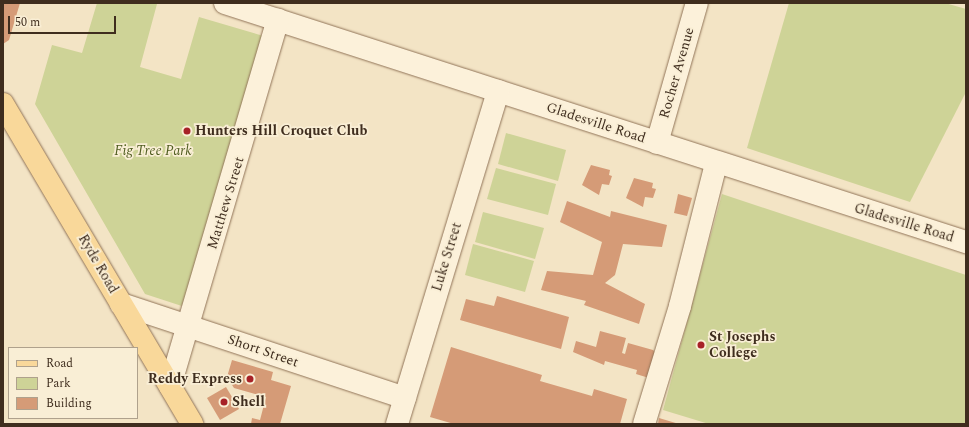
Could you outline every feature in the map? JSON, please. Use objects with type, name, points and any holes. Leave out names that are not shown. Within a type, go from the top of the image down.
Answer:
[{"type":"main road","name":"Ryde Road","points":[[3,104],[192,424]]},
{"type":"street","name":"Gladesville Road","points":[[225,3],[271,13],[716,164],[966,242]]},
{"type":"street","name":"Rocher Avenue","points":[[657,143],[697,3]]},
{"type":"street","name":"Matthew Street","points":[[170,386],[189,326],[271,13]]},
{"type":"street","name":"Luke Street","points":[[397,424],[498,91]]},
{"type":"street","points":[[644,424],[680,306],[716,164]]},
{"type":"street","name":"Short Street","points":[[121,304],[405,398]]},
{"type":"green space","name":"Fig Tree Park","points":[[97,3],[157,4],[140,67],[181,79],[199,17],[267,37],[188,308],[145,294],[35,104],[52,45],[82,53]]},
{"type":"green space","points":[[789,3],[945,3],[966,9],[966,92],[910,202],[747,148]]},
{"type":"green space","points":[[506,133],[566,150],[558,181],[498,164]]},
{"type":"green space","points":[[496,168],[556,184],[548,215],[487,199]]},
{"type":"green space","points":[[722,194],[966,275],[966,424],[709,424],[663,410]]},
{"type":"green space","points":[[483,212],[544,228],[535,259],[475,242]]},
{"type":"green space","points":[[473,244],[534,261],[525,292],[465,275]]},
{"type":"building","points":[[3,3],[20,3],[9,40],[3,44]]},
{"type":"building","points":[[591,165],[610,170],[609,175],[612,176],[609,185],[602,184],[599,195],[582,185]]},
{"type":"building","points":[[634,178],[653,183],[652,188],[656,189],[653,198],[645,197],[643,207],[626,198]]},
{"type":"building","points":[[678,194],[692,198],[687,216],[674,213]]},
{"type":"building","points":[[567,201],[610,217],[611,211],[667,225],[662,247],[623,244],[615,275],[605,283],[645,304],[639,324],[584,305],[586,301],[541,290],[547,271],[593,275],[602,242],[560,222]]},
{"type":"building","points":[[497,296],[569,317],[561,349],[460,320],[466,299],[494,306]]},
{"type":"building","points":[[600,331],[626,338],[622,353],[625,354],[628,343],[653,350],[656,353],[649,378],[636,374],[637,370],[605,361],[604,365],[573,352],[576,341],[596,347]]},
{"type":"building","points":[[451,347],[542,375],[540,381],[592,396],[594,389],[627,399],[620,424],[454,424],[430,417]]},
{"type":"building","points":[[232,360],[273,372],[271,380],[291,386],[280,424],[251,424],[252,418],[260,420],[266,397],[234,388],[227,377]]},
{"type":"building","points":[[226,387],[239,409],[220,420],[207,398]]},
{"type":"building","points":[[659,418],[679,424],[658,424]]},
{"type":"place","name":"Hunters Hill Croquet Club","points":[[187,131]]},
{"type":"place","name":"St Josephs College","points":[[701,345]]},
{"type":"place","name":"Reddy Express","points":[[250,379]]},
{"type":"place","name":"Shell","points":[[224,402]]}]
